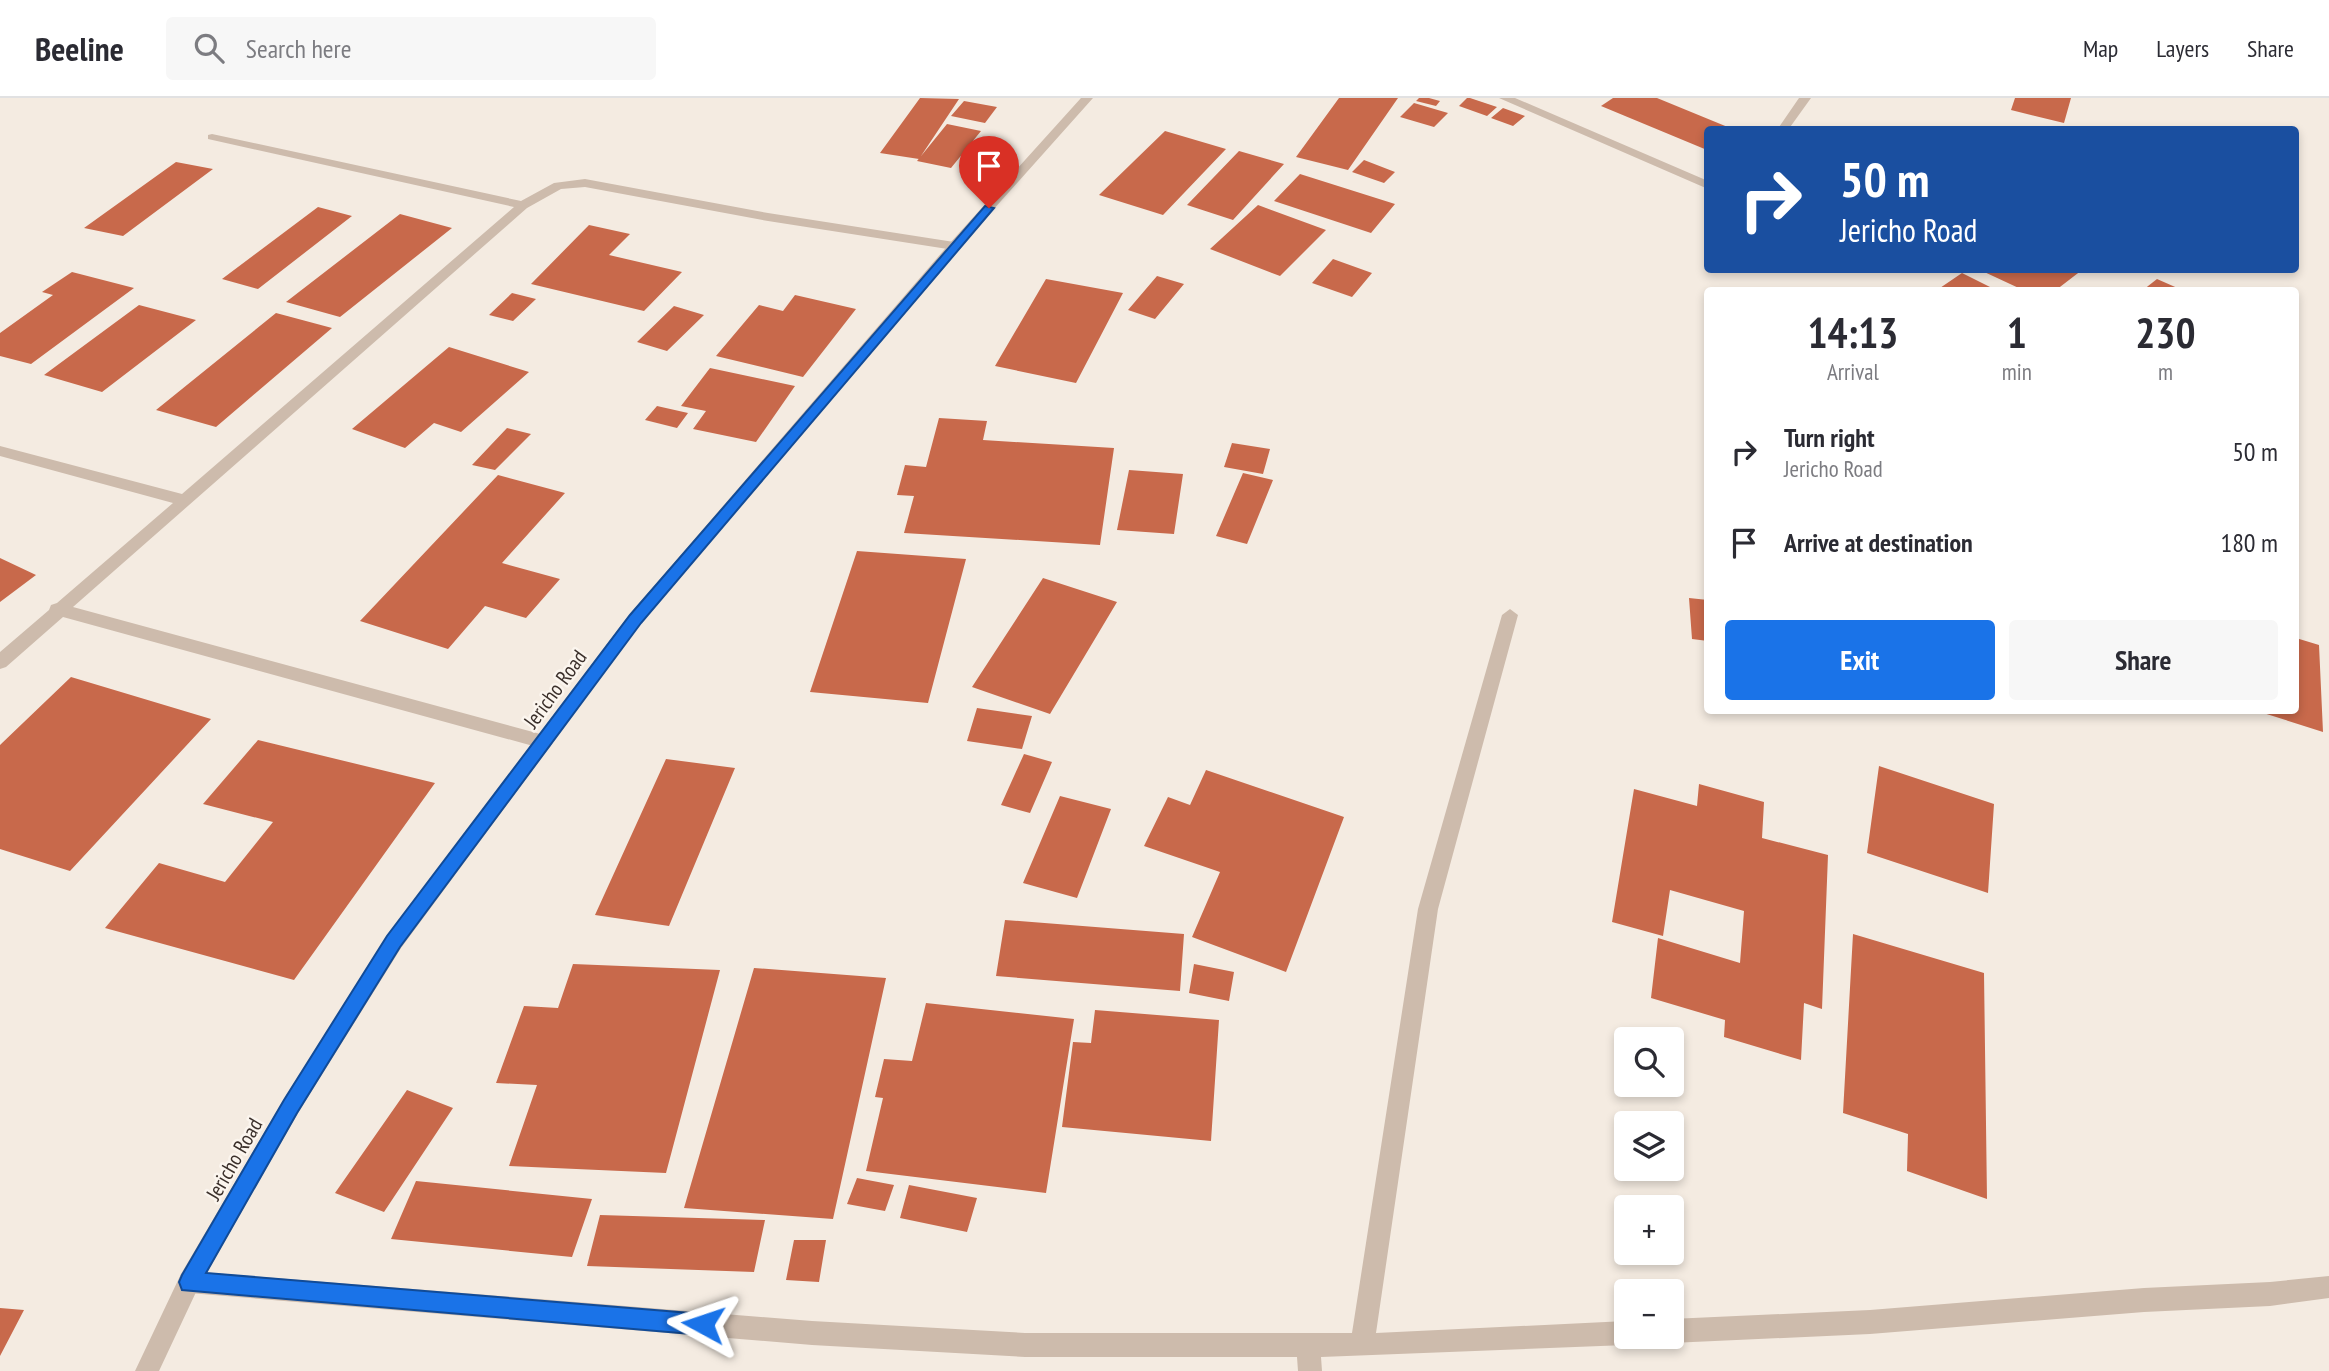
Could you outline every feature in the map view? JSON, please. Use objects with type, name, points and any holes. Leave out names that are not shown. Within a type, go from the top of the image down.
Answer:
[{"type":"street","name":"Jericho Road","points":[[147,1371],[189,1282],[291,1106],[394,942],[635,619],[954,246],[1087,98]]},
{"type":"street","points":[[1505,98],[1704,183]]},
{"type":"street","points":[[1785,126],[1805,98]]},
{"type":"street","points":[[212,137],[523,205]]},
{"type":"street","points":[[0,662],[523,205],[558,186],[585,183],[768,217],[954,246]]},
{"type":"street","points":[[0,451],[183,500]]},
{"type":"street","points":[[58,609],[544,742]]},
{"type":"street","points":[[1363,1345],[1428,909],[1510,615]]},
{"type":"street","points":[[189,1282],[798,1332],[998,1344],[1363,1345],[1614,1334]]},
{"type":"street","points":[[1684,1330],[1870,1322],[2144,1300],[2270,1294],[2329,1287]]},
{"type":"street","points":[[1308,1344],[1310,1371]]},
{"type":"building","points":[[920,98],[959,99],[919,159],[880,153]]},
{"type":"building","points":[[1339,98],[1398,98],[1348,170],[1296,157]]},
{"type":"building","points":[[1419,98],[1440,101],[1436,106],[1416,101]]},
{"type":"building","points":[[1467,98],[1497,107],[1487,116],[1459,106]]},
{"type":"building","points":[[1613,98],[1657,98],[1725,126],[1704,126],[1704,149],[1601,106]]},
{"type":"building","points":[[2015,98],[2071,98],[2064,123],[2011,110]]},
{"type":"building","points":[[964,101],[997,107],[985,123],[951,116]]},
{"type":"building","points":[[1414,103],[1448,113],[1434,127],[1400,117]]},
{"type":"building","points":[[1503,108],[1525,116],[1513,126],[1491,118]]},
{"type":"building","points":[[947,124],[981,131],[951,168],[917,161]]},
{"type":"building","points":[[1165,131],[1226,149],[1163,215],[1099,195]]},
{"type":"building","points":[[1239,151],[1284,164],[1233,220],[1187,205]]},
{"type":"building","points":[[1364,160],[1395,172],[1384,183],[1352,172]]},
{"type":"building","points":[[176,162],[213,169],[123,236],[84,228]]},
{"type":"building","points":[[1300,174],[1395,204],[1371,233],[1274,201]]},
{"type":"building","points":[[1258,205],[1326,230],[1280,276],[1210,249]]},
{"type":"building","points":[[318,207],[352,216],[258,289],[222,279]]},
{"type":"building","points":[[400,214],[452,228],[340,317],[286,302]]},
{"type":"building","points":[[589,225],[630,234],[609,255],[682,272],[644,311],[531,284]]},
{"type":"building","points":[[1333,259],[1372,273],[1352,297],[1312,283]]},
{"type":"building","points":[[72,272],[134,288],[31,364],[0,356],[0,333],[53,295],[42,292]]},
{"type":"building","points":[[1962,273],[1990,287],[1941,287]]},
{"type":"building","points":[[1986,273],[2078,273],[2060,287],[2017,287]]},
{"type":"building","points":[[1157,276],[1184,284],[1155,319],[1128,310]]},
{"type":"building","points":[[1046,279],[1123,293],[1076,383],[995,366]]},
{"type":"building","points":[[2157,279],[2175,287],[2147,287]]},
{"type":"building","points":[[512,293],[536,299],[513,321],[489,315]]},
{"type":"building","points":[[795,295],[856,309],[803,377],[716,356],[759,305],[783,311]]},
{"type":"building","points":[[139,305],[196,320],[102,392],[44,375]]},
{"type":"building","points":[[674,306],[704,315],[667,351],[637,342]]},
{"type":"building","points":[[276,313],[332,328],[216,427],[156,410]]},
{"type":"building","points":[[449,347],[529,372],[461,432],[434,423],[405,448],[352,429]]},
{"type":"building","points":[[710,368],[795,386],[756,442],[693,429],[706,411],[681,406]]},
{"type":"building","points":[[657,406],[688,413],[677,428],[645,420]]},
{"type":"building","points":[[939,418],[987,421],[983,440],[1114,448],[1100,545],[904,533],[914,496],[897,495],[905,465],[926,467]]},
{"type":"building","points":[[507,428],[531,434],[495,470],[472,465]]},
{"type":"building","points":[[1232,443],[1270,449],[1263,474],[1224,467]]},
{"type":"building","points":[[1129,470],[1183,474],[1174,534],[1117,530]]},
{"type":"building","points":[[1243,473],[1273,480],[1247,544],[1216,536]]},
{"type":"building","points":[[498,475],[565,493],[502,563],[560,579],[526,618],[485,606],[448,649],[360,621]]},
{"type":"building","points":[[857,551],[966,559],[928,703],[810,692]]},
{"type":"building","points":[[0,558],[36,575],[0,602]]},
{"type":"building","points":[[1043,578],[1117,602],[1050,714],[972,687]]},
{"type":"building","points":[[1689,598],[1704,600],[1704,640],[1692,639]]},
{"type":"building","points":[[2299,639],[2319,645],[2323,732],[2266,714],[2299,714]]},
{"type":"building","points":[[71,677],[211,719],[70,871],[0,849],[0,745]]},
{"type":"building","points":[[977,708],[1032,716],[1022,749],[967,741]]},
{"type":"building","points":[[258,740],[435,783],[294,980],[105,928],[159,863],[225,882],[273,822],[203,804]]},
{"type":"building","points":[[1024,754],[1052,762],[1030,813],[1001,805]]},
{"type":"building","points":[[666,759],[735,768],[669,926],[595,915]]},
{"type":"building","points":[[1879,766],[1994,804],[1988,893],[1867,853]]},
{"type":"building","points":[[1206,770],[1344,817],[1286,972],[1192,937],[1220,872],[1144,846],[1168,797],[1190,805]]},
{"type":"building","points":[[1699,784],[1764,802],[1762,838],[1828,855],[1822,1009],[1804,1003],[1801,1060],[1724,1037],[1725,1020],[1651,998],[1658,938],[1740,963],[1744,911],[1670,890],[1663,936],[1612,922],[1634,789],[1697,806]]},
{"type":"building","points":[[1060,796],[1111,809],[1077,898],[1023,883]]},
{"type":"building","points":[[1005,920],[1184,934],[1180,991],[996,976]]},
{"type":"building","points":[[1853,934],[1984,973],[1987,1199],[1907,1171],[1908,1134],[1843,1113]]},
{"type":"building","points":[[573,964],[720,970],[666,1173],[509,1166],[537,1085],[496,1083],[524,1006],[558,1008]]},
{"type":"building","points":[[1194,964],[1234,972],[1229,1001],[1189,993]]},
{"type":"building","points":[[754,968],[886,978],[833,1219],[684,1208]]},
{"type":"building","points":[[926,1003],[1074,1019],[1046,1193],[866,1171],[883,1098],[875,1097],[884,1059],[912,1061]]},
{"type":"building","points":[[1095,1010],[1219,1020],[1211,1141],[1062,1127],[1073,1042],[1091,1043]]},
{"type":"building","points":[[407,1090],[453,1108],[384,1212],[335,1193]]},
{"type":"building","points":[[857,1178],[894,1185],[885,1211],[847,1204]]},
{"type":"building","points":[[416,1181],[592,1199],[572,1257],[391,1239]]},
{"type":"building","points":[[909,1185],[977,1198],[967,1232],[900,1218]]},
{"type":"building","points":[[600,1215],[765,1220],[754,1272],[587,1266]]},
{"type":"building","points":[[794,1240],[826,1240],[819,1282],[786,1280]]},
{"type":"building","points":[[0,1308],[24,1310],[0,1356]]},
{"type":"route","points":[[703,1324],[189,1282],[291,1106],[394,942],[635,619],[989,208]]}]
